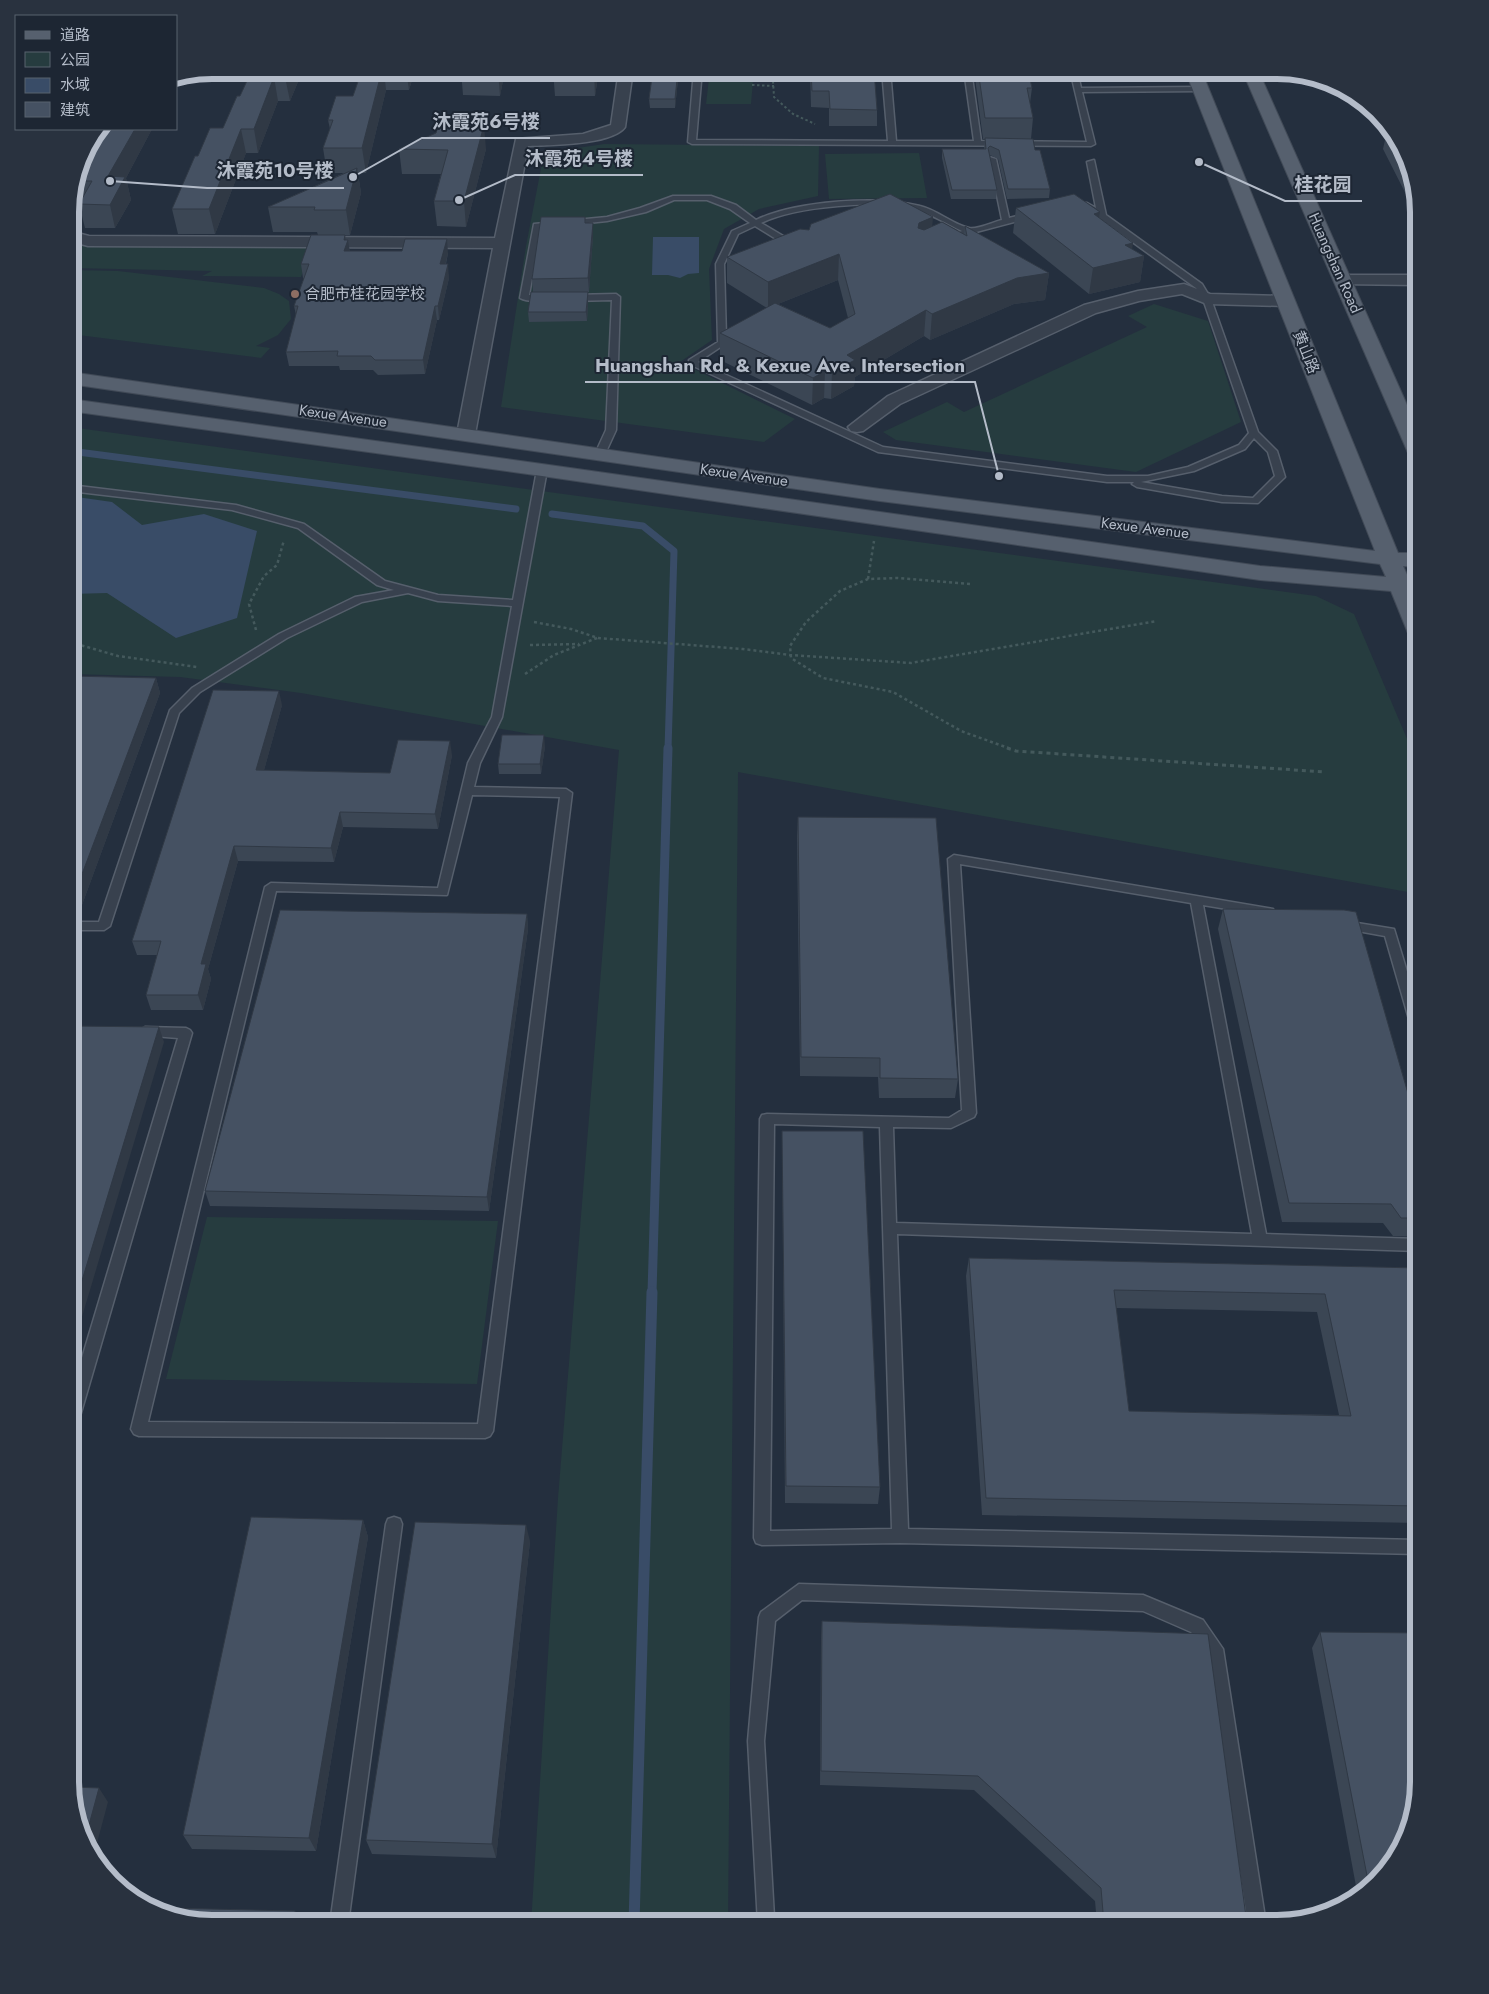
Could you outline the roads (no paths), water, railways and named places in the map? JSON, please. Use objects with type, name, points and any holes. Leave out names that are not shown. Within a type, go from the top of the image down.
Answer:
[{"type":"main road","name":"黄山路","points":[[1197,79],[1390,559],[1410,586]]},
{"type":"main road","name":"Huangshan Road","points":[[1254,79],[1410,434]]},
{"type":"main road","name":"Kexue Avenue","points":[[79,379],[880,495],[1390,559],[1410,560]]},
{"type":"main road","name":"Kexue Avenue","points":[[79,406],[542,470],[1260,573],[1410,586]]},
{"type":"street","points":[[466,434],[500,244],[521,142],[605,135],[618,127],[625,79]]},
{"type":"street","points":[[88,162],[102,137]]},
{"type":"street","points":[[79,238],[88,241],[500,244]]},
{"type":"street","points":[[1343,280],[1410,280]]},
{"type":"street","points":[[857,427],[894,400],[1090,309],[1138,296],[1184,289],[1207,299],[1286,301]]},
{"type":"lane","points":[[697,79],[692,142],[1091,144],[1075,79]]},
{"type":"lane","points":[[887,79],[892,143]]},
{"type":"lane","points":[[968,79],[978,144]]},
{"type":"lane","points":[[1077,90],[1201,89]]},
{"type":"lane","points":[[992,159],[1006,222]]},
{"type":"lane","points":[[1091,162],[1102,216]]},
{"type":"lane","points":[[600,454],[611,430],[616,297],[524,298],[537,226],[607,219],[643,210],[673,198],[708,198],[733,207],[755,223],[796,247]]},
{"type":"lane","points":[[743,329],[692,362],[881,450],[1107,480],[1222,499],[1255,501],[1280,478],[1272,451],[1254,433],[1207,299],[1200,286],[1082,202]]},
{"type":"lane","points":[[722,343],[720,264],[735,233],[770,216],[838,203],[895,203],[920,208],[969,231]]},
{"type":"lane","points":[[943,241],[969,231],[1034,214]]},
{"type":"lane","points":[[1107,480],[1148,479],[1191,469],[1242,447],[1254,433]]},
{"type":"lane","points":[[467,791],[566,793],[485,1431],[139,1429],[271,887],[443,892],[467,791],[474,763],[497,717],[516,603],[542,470]]},
{"type":"lane","points":[[79,489],[233,507],[302,526],[381,583],[438,598],[516,603]]},
{"type":"lane","points":[[79,926],[104,926],[174,712],[196,690],[268,646],[359,599],[408,590]]},
{"type":"lane","points":[[1283,914],[954,859],[969,1113],[951,1123],[767,1119],[762,1538],[900,1536],[1410,1547]]},
{"type":"lane","points":[[1196,900],[1260,1241]]},
{"type":"lane","points":[[1331,922],[1390,932],[1410,1002]]},
{"type":"lane","points":[[79,1393],[186,1033],[128,1032]]},
{"type":"lane","points":[[886,1122],[900,1536]]},
{"type":"lane","points":[[889,1228],[1410,1246]]},
{"type":"lane","points":[[340,1915],[394,1524]]},
{"type":"lane","points":[[765,1915],[756,1741],[767,1617],[799,1592],[1143,1603],[1197,1626],[1215,1649],[1256,1915]]},
{"type":"water","points":[[653,237],[699,237],[699,273],[688,274],[680,278],[668,275],[652,275]]},
{"type":"water","points":[[79,497],[112,502],[142,525],[204,514],[257,531],[237,618],[176,638],[107,593],[79,594]]},
{"type":"waterway","points":[[79,452],[516,509]]},
{"type":"waterway","points":[[552,514],[643,526],[674,551],[668,749]]},
{"type":"waterway","points":[[652,1293],[668,748]]},
{"type":"waterway","points":[[634,1915],[652,1292]]},
{"type":"place","name":"桂花园","points":[[1199,162]]},
{"type":"place","name":"沐霞苑6号楼","points":[[353,177]]},
{"type":"place","name":"沐霞苑10号楼","points":[[110,181]]},
{"type":"place","name":"沐霞苑4号楼","points":[[459,200]]},
{"type":"place","name":"合肥市桂花园学校","points":[[295,294]]},
{"type":"place","name":"Huangshan Rd. & Kexue Ave. Intersection","points":[[999,476]]}]
